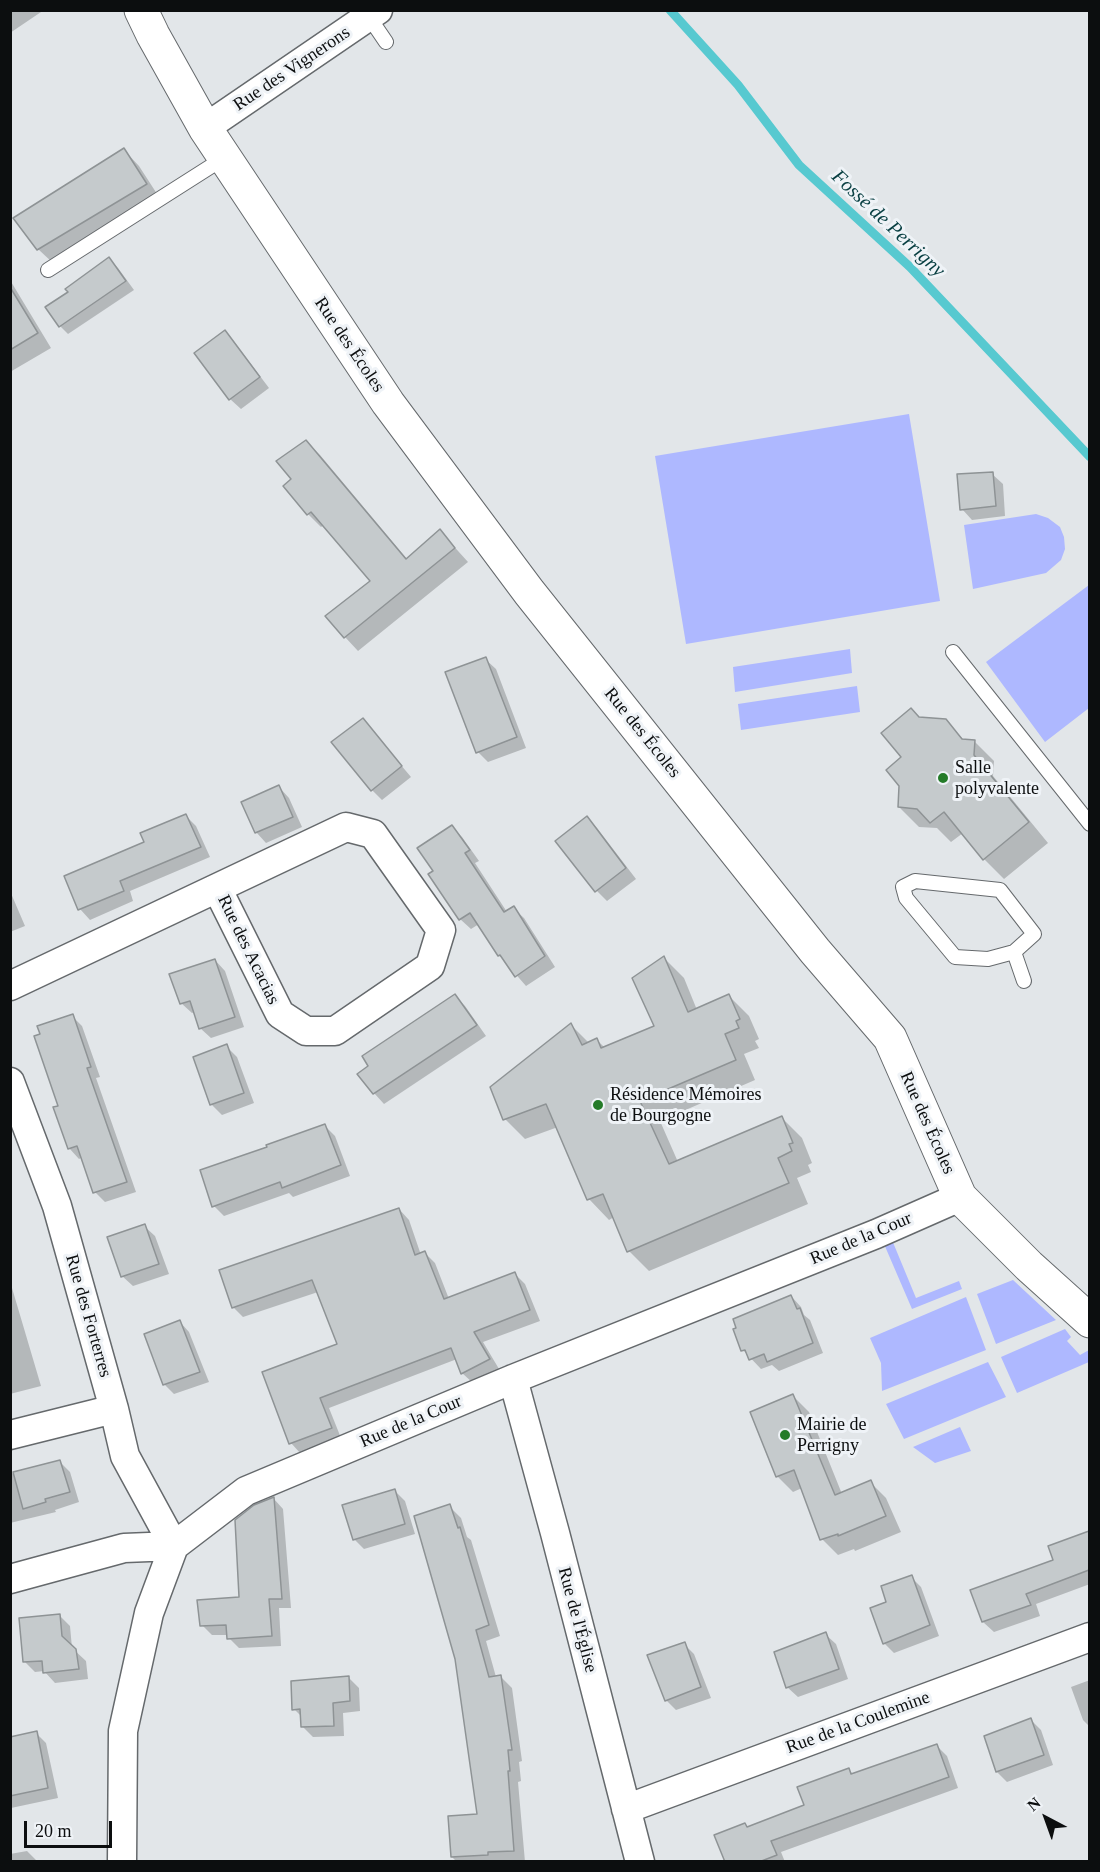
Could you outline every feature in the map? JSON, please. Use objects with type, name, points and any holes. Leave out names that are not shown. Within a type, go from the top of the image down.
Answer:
[{"type":"main road","name":"Rue des Écoles","points":[[141,10],[205,128],[388,403],[522,582],[815,951],[890,1038],[960,1197],[1029,1266],[1089,1321]]},
{"type":"street","name":"Rue des Vignerons","points":[[205,128],[374,14]]},
{"type":"street","name":"Rue des Acacias","points":[[10,986],[346,827],[373,834],[441,930],[430,966],[335,1031],[306,1031],[280,1014],[218,888]]},
{"type":"street","name":"Rue des Forterres","points":[[10,1082],[57,1206],[125,1456],[174,1546]]},
{"type":"street","name":"Rue de la Cour","points":[[174,1546],[246,1491],[513,1379],[876,1234],[960,1197]]},
{"type":"street","name":"Rue de l'Église","points":[[513,1379],[640,1862]]},
{"type":"street","points":[[10,1435],[114,1409]]},
{"type":"street","points":[[10,1579],[124,1548],[174,1546],[149,1613],[123,1731],[122,1862]]},
{"type":"street","name":"Rue de la Coulemine","points":[[626,1809],[1089,1637]]},
{"type":"lane","points":[[374,14],[386,42]]},
{"type":"lane","points":[[48,270],[224,158]]},
{"type":"lane","points":[[953,652],[1089,824]]},
{"type":"lane","points":[[915,881],[1000,890],[1034,934],[1014,952],[988,959],[955,957],[906,898],[903,887],[915,881]]},
{"type":"lane","points":[[1014,952],[1024,981]]},
{"type":"shaded area","points":[[909,414],[940,601],[686,644],[655,456]]},
{"type":"shaded area","points":[[1036,514],[1048,518],[1060,527],[1065,549],[1061,560],[1046,573],[973,589],[964,525]]},
{"type":"shaded area","points":[[1089,585],[1089,708],[1045,742],[986,662]]},
{"type":"shaded area","points":[[850,649],[852,673],[735,692],[733,667]]},
{"type":"shaded area","points":[[857,686],[860,712],[741,730],[738,704]]},
{"type":"shaded area","points":[[892,1240],[916,1298],[959,1281],[962,1289],[912,1309],[884,1244]]},
{"type":"shaded area","points":[[1013,1280],[1056,1320],[996,1344],[977,1294]]},
{"type":"shaded area","points":[[966,1297],[986,1350],[882,1391],[881,1363],[870,1338]]},
{"type":"shaded area","points":[[1065,1329],[1071,1337],[1067,1341],[1080,1355],[1089,1350],[1089,1362],[1017,1393],[1001,1357]]},
{"type":"shaded area","points":[[988,1362],[1006,1397],[904,1439],[886,1404]]},
{"type":"shaded area","points":[[960,1427],[971,1451],[935,1463],[913,1447]]},
{"type":"building","points":[[124,148],[147,184],[37,250],[13,218]]},
{"type":"building","points":[[109,257],[126,281],[59,327],[45,307],[68,292],[65,289]]},
{"type":"building","points":[[10,287],[38,333],[10,350]]},
{"type":"building","points":[[225,330],[260,377],[229,400],[194,353]]},
{"type":"building","points":[[306,440],[406,559],[440,529],[455,548],[344,638],[325,616],[370,581],[311,512],[307,515],[283,486],[291,479],[276,461]]},
{"type":"building","points":[[993,472],[996,506],[960,510],[957,474]]},
{"type":"building","points":[[486,657],[517,737],[476,753],[445,672]]},
{"type":"building","name":"Salle polyvalente","points":[[911,708],[919,717],[946,719],[962,739],[975,740],[974,755],[1029,822],[983,860],[944,812],[930,823],[917,809],[898,807],[899,786],[886,770],[901,757],[881,733]]},
{"type":"building","points":[[363,718],[402,766],[371,791],[331,742]]},
{"type":"building","points":[[279,785],[293,817],[255,833],[241,802]]},
{"type":"building","points":[[186,814],[201,847],[120,881],[124,891],[78,910],[64,876],[144,842],[140,833]]},
{"type":"building","points":[[587,816],[626,868],[595,892],[555,841]]},
{"type":"building","points":[[452,825],[470,850],[465,853],[504,912],[514,906],[545,956],[515,977],[500,955],[498,956],[470,913],[459,920],[428,874],[433,871],[417,848]]},
{"type":"building","name":"Résidence Mémoires de Bourgogne","points":[[664,956],[688,1012],[729,994],[740,1019],[736,1021],[739,1028],[725,1034],[736,1060],[640,1101],[669,1164],[782,1116],[793,1143],[789,1144],[792,1151],[778,1158],[789,1183],[627,1252],[603,1194],[587,1200],[546,1104],[503,1120],[490,1087],[571,1023],[582,1045],[597,1038],[601,1048],[654,1026],[632,978]]},
{"type":"building","points":[[215,959],[235,1017],[199,1029],[190,1001],[180,1004],[169,974]]},
{"type":"building","points":[[455,994],[477,1025],[373,1094],[357,1074],[368,1066],[362,1056]]},
{"type":"building","points":[[73,1014],[91,1067],[87,1068],[127,1182],[93,1193],[77,1146],[68,1149],[53,1107],[58,1106],[34,1036],[40,1034],[37,1026]]},
{"type":"building","points":[[227,1044],[244,1093],[210,1105],[193,1057]]},
{"type":"building","points":[[325,1124],[341,1165],[282,1188],[280,1182],[212,1207],[200,1170]]},
{"type":"building","points":[[399,1208],[415,1255],[425,1251],[444,1299],[515,1272],[530,1310],[474,1332],[490,1359],[461,1374],[451,1348],[320,1398],[332,1428],[289,1444],[262,1372],[337,1344],[312,1280],[232,1308],[219,1270]]},
{"type":"building","points":[[145,1224],[159,1264],[121,1277],[107,1237]]},
{"type":"building","points":[[791,1295],[797,1309],[800,1308],[813,1343],[767,1362],[764,1354],[749,1360],[745,1350],[741,1351],[733,1329],[736,1328],[733,1319]]},
{"type":"building","points":[[180,1320],[200,1372],[163,1385],[144,1334]]},
{"type":"building","points":[[793,1394],[835,1495],[871,1480],[886,1516],[838,1536],[838,1534],[820,1540],[794,1470],[776,1477],[750,1412]]},
{"type":"building","points":[[60,1460],[70,1492],[45,1499],[46,1502],[23,1509],[13,1472]]},
{"type":"building","points":[[395,1489],[405,1524],[353,1540],[342,1505]]},
{"type":"building","points":[[274,1497],[282,1599],[269,1599],[272,1636],[227,1639],[226,1625],[200,1626],[197,1600],[239,1597],[235,1520],[254,1505]]},
{"type":"building","points":[[450,1504],[458,1528],[460,1527],[489,1625],[476,1630],[489,1677],[501,1675],[512,1750],[508,1750],[510,1771],[508,1771],[514,1851],[488,1852],[488,1855],[451,1857],[448,1816],[477,1814],[455,1659],[414,1516]]},
{"type":"building","points":[[1089,1531],[1089,1570],[1026,1594],[1031,1605],[982,1622],[970,1590],[1053,1560],[1048,1546]]},
{"type":"building","points":[[912,1575],[930,1625],[883,1644],[870,1608],[886,1602],[881,1586]]},
{"type":"building","points":[[60,1614],[62,1636],[76,1649],[79,1669],[43,1673],[42,1661],[23,1662],[19,1618]]},
{"type":"building","points":[[826,1632],[839,1669],[786,1688],[774,1652]]},
{"type":"building","points":[[685,1642],[701,1687],[665,1701],[647,1655]]},
{"type":"building","points":[[349,1676],[350,1701],[333,1703],[334,1726],[301,1727],[300,1709],[292,1710],[291,1681]]},
{"type":"building","points":[[1031,1718],[1044,1755],[996,1772],[984,1736]]},
{"type":"building","points":[[37,1731],[48,1788],[10,1796],[10,1737]]},
{"type":"building","points":[[937,1744],[949,1777],[771,1841],[777,1855],[759,1862],[725,1862],[714,1835],[745,1823],[747,1827],[804,1805],[797,1787],[849,1768],[851,1774]]},
{"type":"waterway","name":"Fossé de Perrigny","points":[[670,10],[738,85],[799,165],[910,267],[1090,457]]},
{"type":"place","name":"Salle polyvalente","points":[[943,778]]},
{"type":"place","name":"Résidence Mémoires de Bourgogne","points":[[598,1105]]},
{"type":"place","name":"Mairie de Perrigny","points":[[785,1435]]}]
